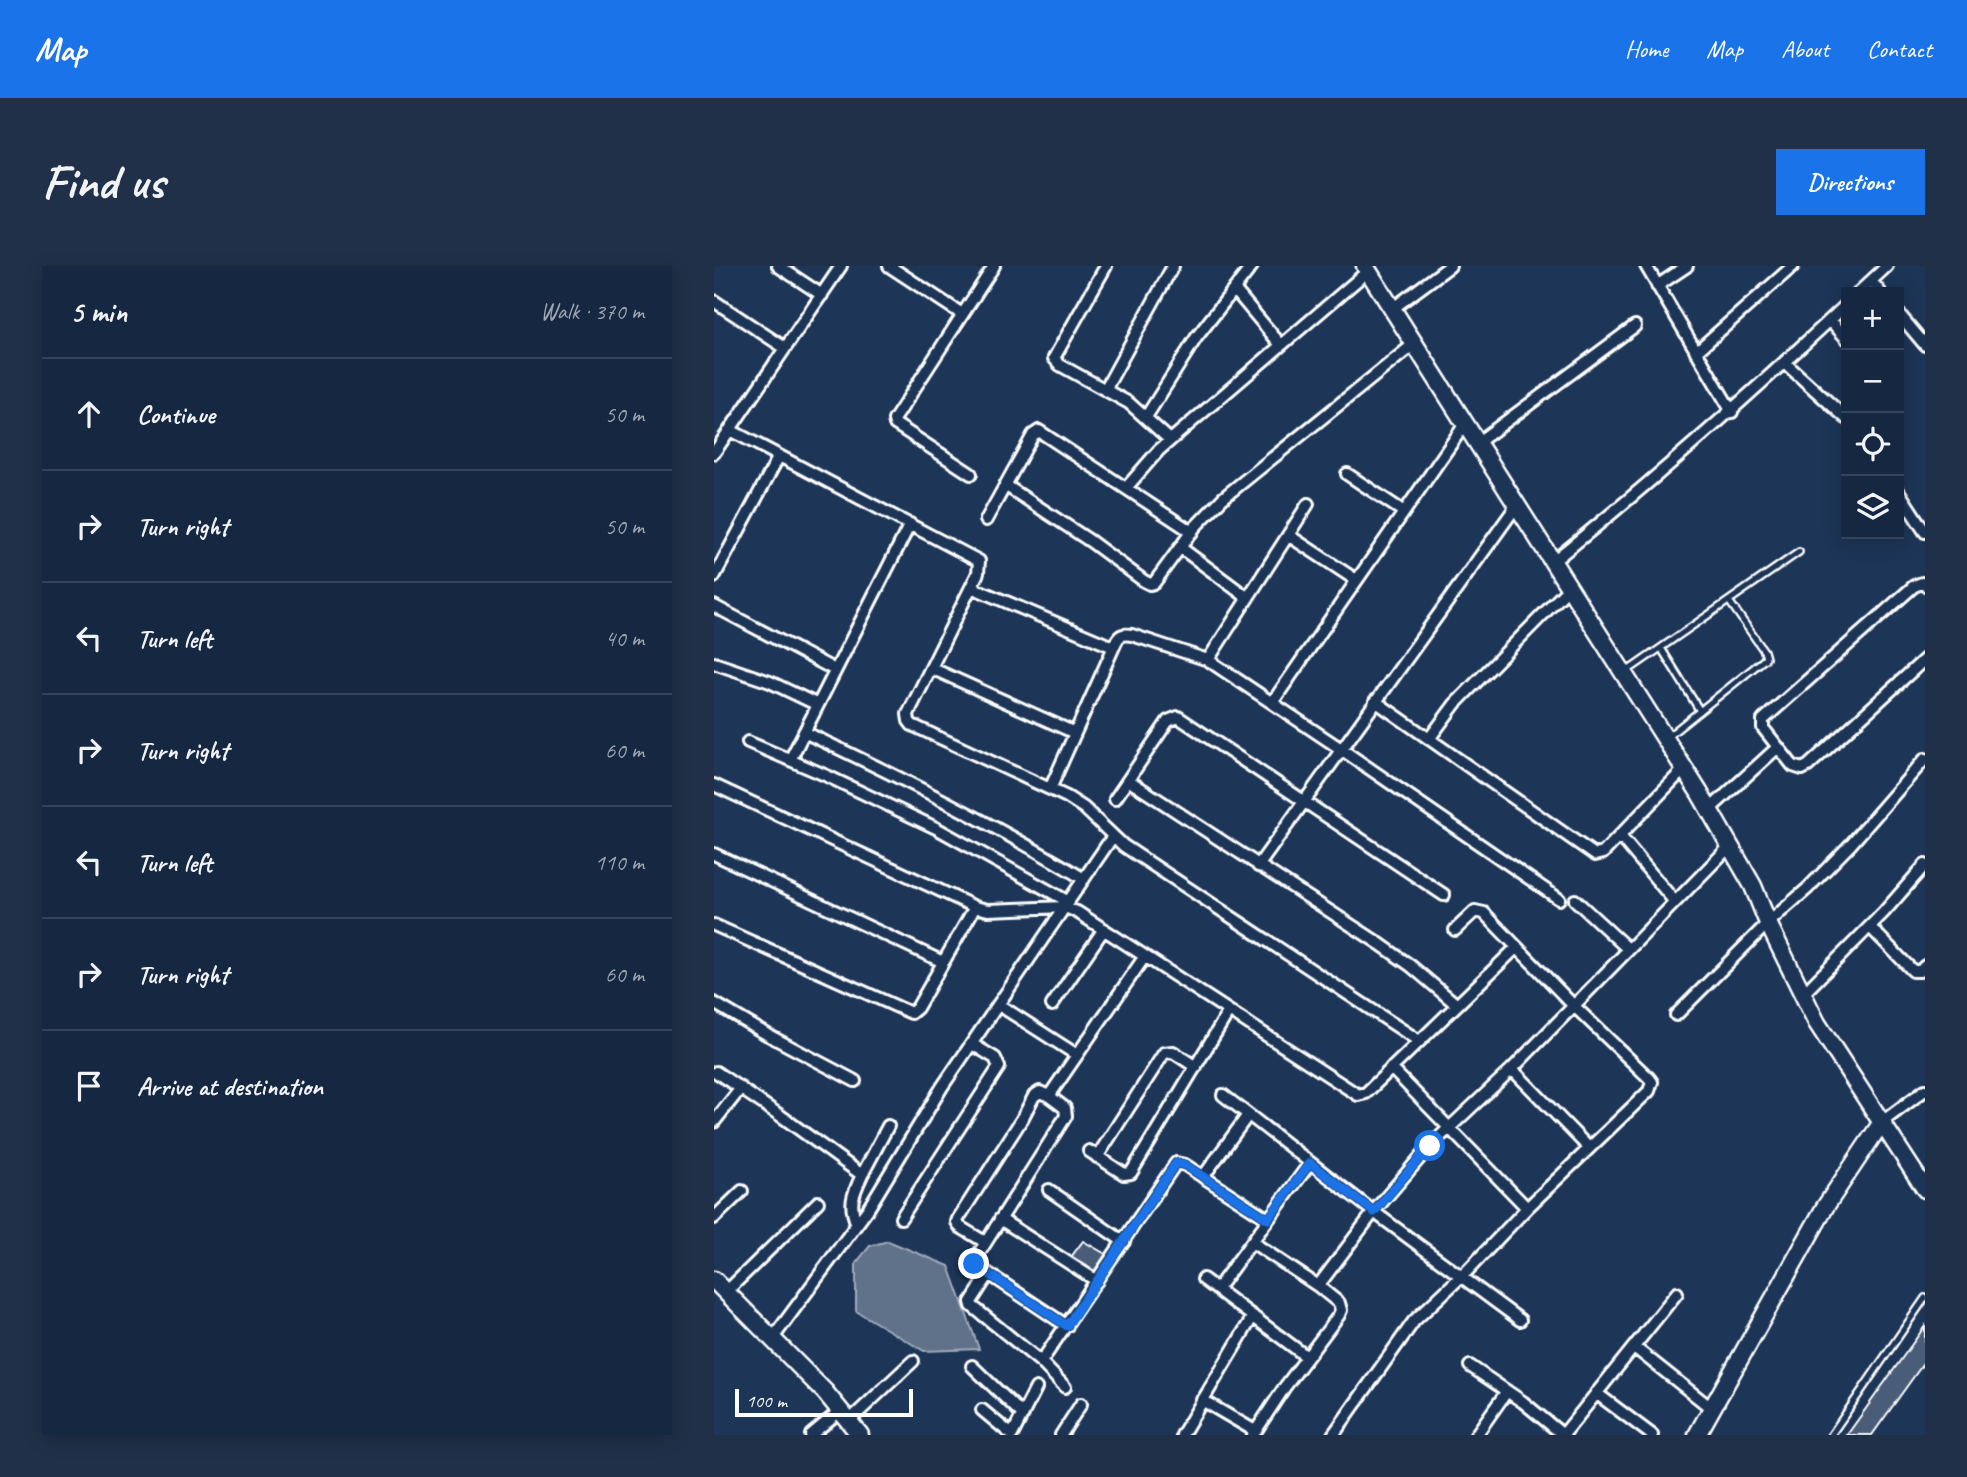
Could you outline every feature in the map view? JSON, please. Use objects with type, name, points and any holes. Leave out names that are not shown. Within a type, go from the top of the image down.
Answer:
[{"type":"street","points":[[778,266],[821,295]]},
{"type":"street","points":[[714,453],[841,266]]},
{"type":"street","points":[[888,266],[962,314]]},
{"type":"street","points":[[971,474],[895,424],[894,420],[994,266]]},
{"type":"street","points":[[1106,266],[1054,358],[1060,365],[1106,388],[1146,416],[1170,440]]},
{"type":"street","points":[[1106,388],[1173,266]]},
{"type":"street","points":[[1146,416],[1190,348],[1252,266]]},
{"type":"street","points":[[1392,309],[1450,266]]},
{"type":"street","points":[[1646,266],[1732,412]]},
{"type":"street","points":[[1657,286],[1687,266]]},
{"type":"street","points":[[1696,352],[1793,266]]},
{"type":"street","points":[[1864,287],[1887,266]]},
{"type":"street","points":[[1126,488],[1170,440],[1367,268],[1666,738],[1754,886],[1768,922],[1817,1023],[1925,1189]]},
{"type":"street","points":[[1871,281],[1876,287]]},
{"type":"street","points":[[1234,289],[1281,345]]},
{"type":"street","points":[[714,301],[785,348]]},
{"type":"street","points":[[1552,562],[1641,491],[1732,412],[1841,310]]},
{"type":"street","points":[[1830,320],[1841,332]]},
{"type":"street","points":[[1904,320],[1925,345]]},
{"type":"street","points":[[1477,443],[1635,326]]},
{"type":"street","points":[[1005,485],[1150,584],[1158,580],[1192,532],[1223,498],[1414,344]]},
{"type":"street","points":[[1785,363],[1841,413]]},
{"type":"street","points":[[1272,703],[1465,424]]},
{"type":"street","points":[[730,430],[975,557],[979,566],[971,587],[908,714],[912,725],[1084,807],[1113,836],[1135,853],[1419,1041]]},
{"type":"street","points":[[986,520],[1033,435],[1039,431],[1192,532]]},
{"type":"street","points":[[714,577],[779,456]]},
{"type":"street","points":[[1347,474],[1404,512]]},
{"type":"street","points":[[1904,500],[1925,533]]},
{"type":"street","points":[[1208,660],[1308,504]]},
{"type":"street","points":[[1258,866],[1517,505]]},
{"type":"street","points":[[790,760],[910,524]]},
{"type":"street","points":[[1288,535],[1356,580]]},
{"type":"street","points":[[1181,548],[1248,598]]},
{"type":"street","points":[[1925,585],[1922,583],[1914,586],[1763,720],[1763,728],[1793,766],[1802,769],[1925,659]]},
{"type":"street","points":[[971,587],[1113,647]]},
{"type":"street","points":[[1429,739],[1455,704],[1569,588]]},
{"type":"street","points":[[714,606],[835,670]]},
{"type":"street","points":[[1050,789],[1113,647],[1119,636],[1132,635],[1208,660],[1559,899]]},
{"type":"street","points":[[714,663],[770,682],[818,705]]},
{"type":"street","points":[[931,668],[1074,733]]},
{"type":"street","points":[[1376,701],[1595,855],[1603,853],[1684,769]]},
{"type":"street","points":[[1115,799],[1168,721],[1178,718],[1444,895]]},
{"type":"street","points":[[804,732],[943,798],[1084,879]]},
{"type":"street","points":[[748,742],[936,828],[1067,905],[1358,1095],[1366,1093],[1517,947]]},
{"type":"street","points":[[1709,810],[1778,747]]},
{"type":"street","points":[[1676,1015],[1768,922],[1807,889],[1851,844],[1925,759]]},
{"type":"street","points":[[1128,780],[1401,959],[1457,1005]]},
{"type":"street","points":[[714,785],[975,908],[988,910],[1067,905]]},
{"type":"street","points":[[773,1338],[857,1224],[942,1087],[1113,836]]},
{"type":"street","points":[[1620,836],[1675,902]]},
{"type":"street","points":[[1318,1286],[1374,1212],[1430,1146],[1512,1069],[1730,846]]},
{"type":"street","points":[[714,854],[943,962]]},
{"type":"street","points":[[1803,994],[1870,927],[1925,865]]},
{"type":"street","points":[[1576,900],[1628,949]]},
{"type":"street","points":[[714,925],[911,1013],[915,1012],[975,908]]},
{"type":"street","points":[[1333,1435],[1414,1321],[1649,1091],[1652,1082],[1480,911],[1475,911],[1455,930]]},
{"type":"street","points":[[1870,927],[1913,971],[1920,971],[1925,966]]},
{"type":"street","points":[[1052,1006],[1104,929]]},
{"type":"street","points":[[1049,1096],[1145,956]]},
{"type":"street","points":[[714,1003],[855,1081]]},
{"type":"street","points":[[999,1005],[1077,1055]]},
{"type":"street","points":[[1196,1066],[1172,1052],[1164,1053],[1093,1154],[1124,1174],[1131,1173],[1196,1066],[1229,1011]]},
{"type":"street","points":[[901,1218],[999,1066],[995,1058],[972,1044]]},
{"type":"street","points":[[1391,1068],[1527,1208]]},
{"type":"street","points":[[1512,1069],[1589,1148]]},
{"type":"street","points":[[716,1072],[862,1175]]},
{"type":"street","points":[[714,1122],[741,1088]]},
{"type":"street","points":[[1697,1435],[1825,1207],[1882,1122],[1925,1090]]},
{"type":"street","points":[[985,1242],[960,1227],[958,1219],[1034,1096],[1040,1092],[1065,1108],[1066,1116],[974,1261],[1067,1326]]},
{"type":"street","points":[[1223,1095],[1520,1320]]},
{"type":"street","points":[[1203,1177],[1248,1115]]},
{"type":"street","points":[[857,1224],[851,1207],[852,1197],[888,1126]]},
{"type":"street","points":[[1041,1363],[1124,1242],[1172,1165],[1180,1163],[1268,1219]]},
{"type":"street","points":[[1217,1289],[1310,1163]]},
{"type":"street","points":[[1049,1190],[1124,1242]]},
{"type":"street","points":[[714,1218],[741,1191]]},
{"type":"street","points":[[727,1291],[818,1202]]},
{"type":"street","points":[[1000,1219],[1097,1282]]},
{"type":"street","points":[[1202,1400],[1254,1433],[1341,1310],[1339,1303],[1318,1286],[1252,1242]]},
{"type":"street","points":[[989,1274],[971,1302],[972,1306],[1041,1363],[1065,1387]]},
{"type":"street","points":[[1203,1279],[1307,1357]]},
{"type":"street","points":[[714,1280],[773,1338],[860,1435]]},
{"type":"street","points":[[1470,1366],[1563,1435],[1677,1293]]},
{"type":"street","points":[[1182,1435],[1253,1317]]},
{"type":"street","points":[[1634,1347],[1712,1408]]},
{"type":"street","points":[[811,1435],[845,1416],[913,1362]]},
{"type":"street","points":[[972,1366],[1023,1415]]},
{"type":"street","points":[[982,1410],[1012,1435],[1036,1388]]},
{"type":"street","points":[[1476,1435],[1507,1391]]},
{"type":"street","points":[[1597,1394],[1652,1435]]},
{"type":"street","points":[[1061,1435],[1081,1404]]},
{"type":"lane","points":[[1624,674],[1799,552]]},
{"type":"lane","points":[[1666,738],[1766,658],[1764,651],[1729,601]]},
{"type":"lane","points":[[1661,648],[1700,711]]},
{"type":"lane","points":[[1831,1435],[1925,1298]]},
{"type":"water","points":[[888,1241],[949,1266],[979,1349],[924,1351],[856,1311],[856,1263],[870,1246]]},
{"type":"building","points":[[1083,1241],[1109,1256],[1097,1274],[1071,1257]]},
{"type":"building","points":[[1925,1326],[1925,1361],[1872,1435],[1847,1435]]},
{"type":"route","points":[[974,1264],[1067,1326],[1134,1228],[1172,1165],[1176,1163],[1185,1165],[1268,1219],[1310,1163],[1374,1212],[1430,1146]]}]
